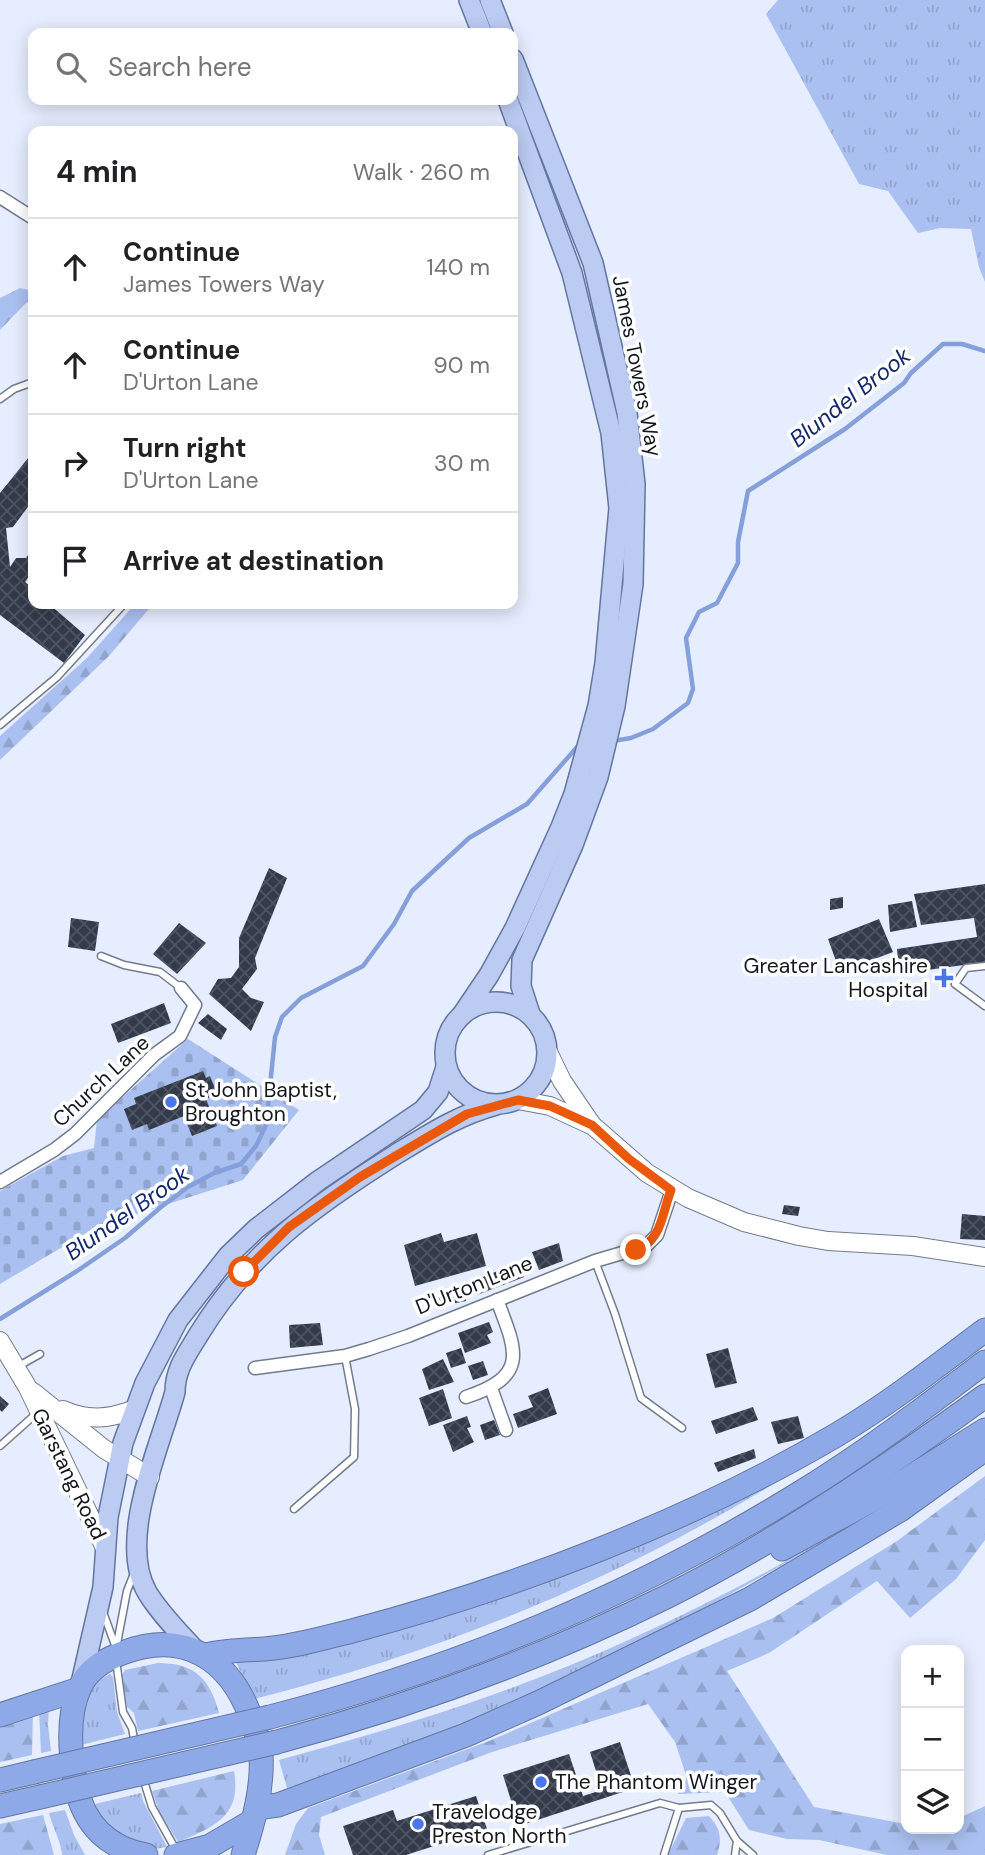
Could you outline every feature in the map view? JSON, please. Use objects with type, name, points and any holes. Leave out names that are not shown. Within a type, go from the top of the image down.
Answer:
[{"type":"highway","points":[[201,1653],[288,1645],[412,1614],[522,1578],[631,1535],[711,1500],[836,1435],[894,1398],[985,1330]]},
{"type":"highway","points":[[0,1780],[270,1717],[387,1684],[548,1625],[665,1568],[814,1484],[896,1429],[985,1362]]},
{"type":"highway","points":[[0,1806],[277,1742],[439,1693],[594,1629],[667,1596],[815,1512],[906,1453],[985,1396]]},
{"type":"highway","points":[[439,1693],[512,1680],[682,1604],[885,1493],[985,1430]]},
{"type":"highway","points":[[178,1855],[210,1846],[254,1815],[466,1735],[538,1703],[750,1600],[900,1510],[985,1449]]},
{"type":"highway","points":[[137,1854],[115,1845],[99,1834],[88,1819],[79,1799],[73,1769],[72,1722],[80,1687],[93,1670],[116,1651],[156,1645],[176,1646],[201,1653],[223,1668],[243,1697],[256,1732],[261,1754],[261,1773],[254,1815],[243,1855]]},
{"type":"highway","points":[[0,1715],[80,1687]]},
{"type":"main road","points":[[469,0],[480,28]]},
{"type":"main road","points":[[490,0],[501,28]]},
{"type":"main road","name":"James Towers Way","points":[[518,72],[593,263],[627,413],[635,484],[633,584],[614,714],[598,777],[573,845],[522,960],[521,986],[530,1014]]},
{"type":"main road","name":"James Towers Way","points":[[510,105],[518,126]]},
{"type":"main road","name":"James Towers Way","points":[[462,1015],[489,975],[514,928],[574,794],[606,663],[620,508],[611,433],[572,273],[518,127]]},
{"type":"main road","points":[[106,1550],[108,1517],[133,1410],[178,1320],[228,1256],[282,1208],[423,1110],[438,1092],[446,1067],[445,1044],[454,1023],[462,1015],[474,1006],[488,1002],[510,1004],[530,1014],[543,1031],[548,1052],[547,1067],[531,1092],[518,1100],[467,1114],[448,1123],[317,1205],[265,1250],[223,1298],[175,1377],[175,1392],[150,1477]]},
{"type":"main road","points":[[446,1067],[453,1082],[464,1094],[479,1102],[496,1105]]},
{"type":"main road","name":"Garstang Road","points":[[150,1477],[139,1526],[137,1566],[147,1592],[201,1653]]},
{"type":"main road","name":"Garstang Road","points":[[80,1687],[100,1604],[106,1550]]},
{"type":"street","points":[[0,197],[28,215]]},
{"type":"street","name":"Church Lane","points":[[0,1182],[54,1150],[75,1134],[154,1055],[180,1036],[195,1005],[181,988]]},
{"type":"street","points":[[548,1052],[562,1081],[592,1125],[629,1159],[671,1190],[727,1216],[781,1233],[828,1241],[913,1246],[985,1256]]},
{"type":"street","points":[[518,1100],[550,1106],[592,1125]]},
{"type":"street","name":"D'Urton Lane","points":[[255,1368],[345,1356],[408,1336],[594,1261],[636,1250],[653,1241],[671,1190]]},
{"type":"street","points":[[466,1397],[491,1388],[506,1377],[510,1370],[513,1354],[511,1336],[497,1300]]},
{"type":"street","name":"Garstang Road","points":[[0,1341],[36,1399],[106,1550]]},
{"type":"street","points":[[491,1388],[506,1430]]},
{"type":"street","points":[[36,1399],[92,1419],[133,1410]]},
{"type":"street","name":"Garstang Road","points":[[36,1399],[95,1443],[150,1477]]},
{"type":"lane","points":[[0,399],[28,384]]},
{"type":"lane","points":[[0,725],[57,677],[119,609]]},
{"type":"lane","points":[[101,956],[124,965],[160,972],[181,988]]},
{"type":"lane","points":[[985,967],[966,968],[955,984],[985,1006]]},
{"type":"lane","points":[[594,1261],[615,1314],[641,1398],[682,1428]]},
{"type":"lane","points":[[15,1368],[40,1354]]},
{"type":"lane","points":[[295,1509],[354,1457],[355,1409],[345,1356]]},
{"type":"lane","points":[[0,1446],[36,1399]]},
{"type":"lane","points":[[116,1651],[127,1591],[137,1566]]},
{"type":"lane","points":[[100,1604],[116,1651],[123,1712],[132,1728],[138,1753]]},
{"type":"lane","points":[[141,1766],[152,1807],[178,1855]]},
{"type":"lane","points":[[488,1855],[660,1803],[679,1808],[711,1805],[720,1813],[737,1841],[752,1855]]},
{"type":"lane","points":[[664,1855],[679,1808]]},
{"type":"lane","points":[[735,1855],[737,1841]]},
{"type":"green space","points":[[778,0],[985,0],[985,282],[971,229],[940,228],[918,233],[888,191],[859,184],[766,14]]},
{"type":"green space","points":[[20,288],[28,290],[28,302],[0,330],[0,298]]},
{"type":"green space","points":[[131,609],[149,609],[109,656],[0,760],[0,736],[87,658]]},
{"type":"green space","points":[[188,1039],[299,1110],[243,1180],[96,1227],[0,1284],[0,1191],[63,1156],[94,1148],[97,1120]]},
{"type":"green space","points":[[850,1436],[708,1522],[637,1559],[564,1593],[413,1652],[254,1699],[232,1654],[354,1637]]},
{"type":"green space","points":[[985,1476],[985,1540],[956,1579],[910,1618],[877,1581],[769,1653],[727,1671],[814,1807],[901,1823],[901,1834],[964,1834],[964,1816],[985,1806],[985,1855],[887,1855],[819,1840],[787,1839],[749,1830],[725,1792],[678,1794],[687,1778],[675,1742],[648,1704],[492,1752],[321,1817],[319,1835],[325,1855],[285,1855],[296,1824],[308,1808],[489,1741],[773,1618],[897,1541]]},
{"type":"green space","points":[[878,1508],[737,1591],[592,1667],[442,1734],[287,1788],[279,1760],[466,1704],[592,1656],[738,1587]]},
{"type":"green space","points":[[158,1663],[181,1666],[199,1675],[211,1690],[219,1713],[138,1731],[134,1713],[127,1707],[122,1675],[125,1670]]},
{"type":"green space","points":[[110,1674],[113,1677],[117,1712],[125,1734],[81,1745],[82,1714],[87,1696],[100,1680]]},
{"type":"green space","points":[[49,1706],[51,1751],[41,1753],[39,1710]]},
{"type":"green space","points":[[33,1712],[32,1755],[0,1762],[0,1721]]},
{"type":"green space","points":[[234,1771],[234,1799],[222,1818],[203,1831],[178,1842],[159,1811],[152,1791]]},
{"type":"green space","points":[[141,1793],[167,1847],[143,1849],[129,1846],[109,1827],[95,1804]]},
{"type":"green space","points":[[65,1810],[85,1855],[62,1855],[49,1813]]},
{"type":"green space","points":[[43,1815],[54,1855],[0,1855],[0,1824]]},
{"type":"green space","points":[[709,1816],[719,1834],[717,1855],[668,1855],[686,1818]]},
{"type":"building","points":[[28,458],[28,507],[13,527],[6,528],[10,567],[16,558],[26,558],[28,555],[28,578],[25,582],[28,585],[28,609],[55,609],[85,635],[64,663],[0,615],[0,493]]},
{"type":"building","points":[[269,868],[287,878],[255,958],[257,969],[242,989],[251,998],[264,1002],[251,1031],[209,994],[218,979],[231,978],[239,967],[239,938]]},
{"type":"building","points":[[985,884],[985,962],[899,974],[897,949],[977,937],[974,918],[921,925],[914,894]]},
{"type":"building","points":[[843,897],[843,908],[830,910],[830,899]]},
{"type":"building","points":[[912,901],[917,927],[890,932],[888,905]]},
{"type":"building","points":[[71,918],[99,922],[95,951],[68,947]]},
{"type":"building","points":[[879,919],[893,952],[840,972],[828,939]]},
{"type":"building","points":[[179,923],[206,943],[177,974],[153,954]]},
{"type":"building","points":[[164,1003],[171,1023],[118,1043],[111,1024]]},
{"type":"building","points":[[208,1014],[227,1029],[221,1040],[198,1023]]},
{"type":"building","name":"St John Baptist, Broughton","points":[[203,1071],[206,1078],[210,1076],[217,1094],[206,1099],[217,1126],[192,1136],[184,1116],[149,1130],[147,1124],[132,1130],[124,1109],[136,1104],[134,1098]]},
{"type":"building","points":[[784,1205],[800,1207],[798,1216],[782,1214]]},
{"type":"building","points":[[962,1214],[985,1216],[985,1240],[960,1239]]},
{"type":"building","points":[[441,1233],[444,1242],[477,1233],[486,1266],[415,1286],[404,1245]]},
{"type":"building","points":[[559,1243],[563,1261],[539,1270],[532,1252]]},
{"type":"building","points":[[517,1263],[524,1277],[477,1295],[471,1282]]},
{"type":"building","points":[[466,1293],[466,1301],[440,1306],[438,1297]]},
{"type":"building","points":[[489,1322],[493,1332],[487,1335],[491,1343],[465,1353],[458,1333]]},
{"type":"building","points":[[320,1323],[323,1345],[290,1348],[289,1325]]},
{"type":"building","points":[[461,1348],[466,1363],[451,1368],[446,1353]]},
{"type":"building","points":[[728,1348],[737,1383],[715,1388],[706,1354]]},
{"type":"building","points":[[443,1359],[454,1382],[429,1390],[422,1369]]},
{"type":"building","points":[[483,1361],[488,1375],[473,1380],[468,1366]]},
{"type":"building","points":[[548,1388],[557,1414],[518,1428],[513,1414],[533,1407],[528,1396]]},
{"type":"building","points":[[443,1389],[452,1418],[429,1426],[419,1398]]},
{"type":"building","points":[[0,1396],[9,1404],[2,1412],[0,1410]]},
{"type":"building","points":[[753,1407],[758,1420],[716,1434],[711,1421]]},
{"type":"building","points":[[467,1416],[471,1427],[467,1428],[474,1442],[453,1452],[443,1425]]},
{"type":"building","points":[[798,1416],[804,1438],[778,1444],[771,1422]]},
{"type":"building","points":[[494,1420],[500,1435],[485,1440],[480,1425]]},
{"type":"building","points":[[754,1449],[756,1458],[718,1472],[714,1463]]},
{"type":"building","name":"The Phantom Winger","points":[[620,1742],[635,1788],[519,1826],[503,1775],[569,1754],[583,1796],[602,1790],[590,1752]]},
{"type":"building","name":"Travelodge Preston North","points":[[476,1796],[487,1829],[406,1855],[353,1855],[343,1826],[393,1810],[397,1821]]},
{"type":"waterway","points":[[613,741],[631,738],[653,729],[688,703],[693,689],[686,638],[699,612],[717,603],[738,563],[738,542],[748,491],[845,429],[904,383],[911,373],[943,344],[962,344],[985,351]]},
{"type":"waterway","name":"Blundel Brook","points":[[0,1319],[125,1238],[188,1187],[214,1173],[241,1164],[256,1146],[266,1125],[275,1037],[282,1017],[301,998],[363,966],[394,924],[412,891],[469,838],[527,804],[580,745]]},
{"type":"place","name":"Greater Lancashire Hospital","points":[[944,978]]},
{"type":"place","name":"St John Baptist, Broughton","points":[[171,1102]]},
{"type":"place","name":"The Phantom Winger","points":[[541,1782]]},
{"type":"place","name":"Travelodge Preston North","points":[[418,1824]]},
{"type":"route","points":[[244,1272],[289,1227],[360,1177],[448,1123],[483,1108],[518,1100],[550,1106],[592,1125],[629,1159],[671,1190],[657,1235],[653,1241],[636,1250]]}]
